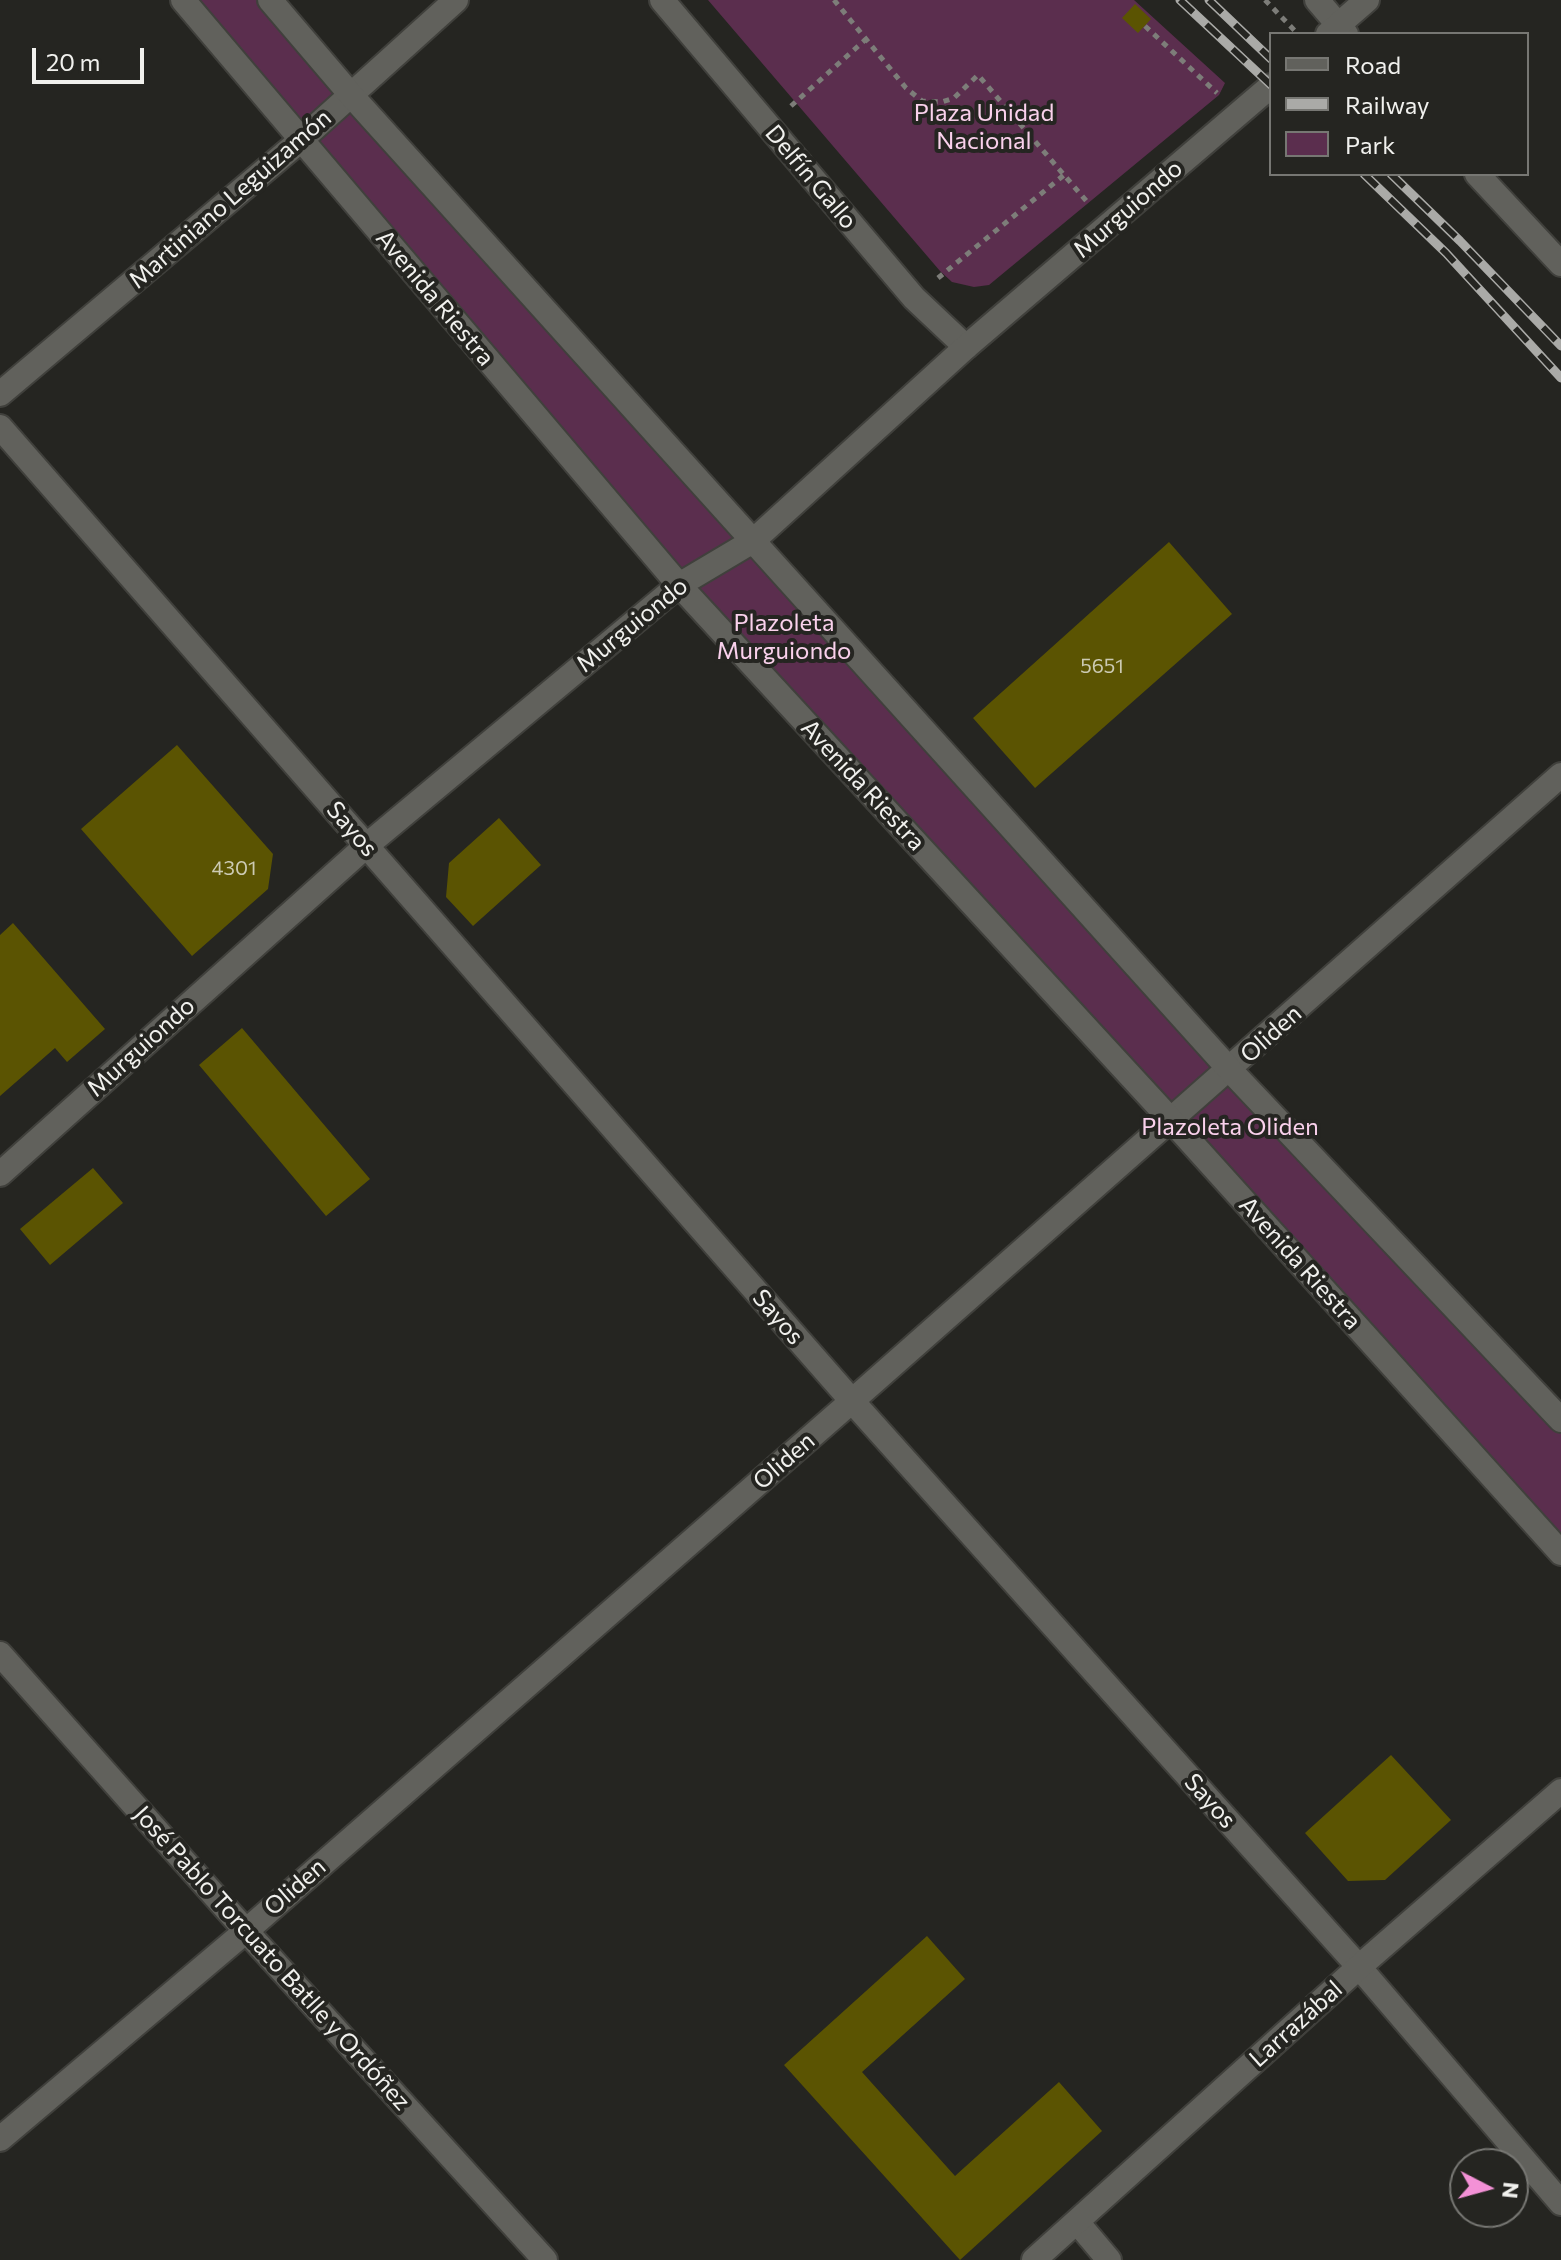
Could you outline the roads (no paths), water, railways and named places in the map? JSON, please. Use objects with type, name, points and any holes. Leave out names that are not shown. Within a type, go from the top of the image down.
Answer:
[{"type":"street","name":"Avenida Riestra","points":[[183,0],[679,585],[1171,1120],[1561,1553]]},
{"type":"street","points":[[270,0],[351,95],[1230,1070],[1561,1420]]},
{"type":"street","name":"Martiniano Leguizamón","points":[[0,394],[301,140],[456,0]]},
{"type":"street","name":"Delfín Gallo","points":[[662,0],[914,298],[966,347]]},
{"type":"street","points":[[1317,0],[1337,31],[1367,0]]},
{"type":"street","name":"Murguiondo","points":[[0,1174],[366,846],[679,585],[753,541],[966,347],[1269,88]]},
{"type":"street","points":[[1479,176],[1561,264]]},
{"type":"street","name":"Sayos","points":[[0,427],[852,1401],[1359,1967],[1561,2203]]},
{"type":"street","name":"Oliden","points":[[0,2139],[246,1931],[1230,1070],[1561,775]]},
{"type":"street","name":"José Pablo Torcuato Batlle y Ordóñez","points":[[0,1654],[545,2260]]},
{"type":"street","name":"Larrazábal","points":[[1034,2260],[1359,1967],[1561,1791]]},
{"type":"street","points":[[1077,2222],[1109,2260]]},
{"type":"railway","points":[[1180,0],[1269,83]]},
{"type":"railway","points":[[1209,0],[1269,57]]},
{"type":"railway","points":[[1366,176],[1446,253],[1561,378]]},
{"type":"railway","points":[[1393,176],[1561,346]]},
{"type":"park label","name":"Plaza Unidad Nacional","points":[[984,127]]},
{"type":"park label","name":"Plazoleta Murguiondo","points":[[784,637]]},
{"type":"park label","name":"Plazoleta Oliden","points":[[1230,1127]]}]
